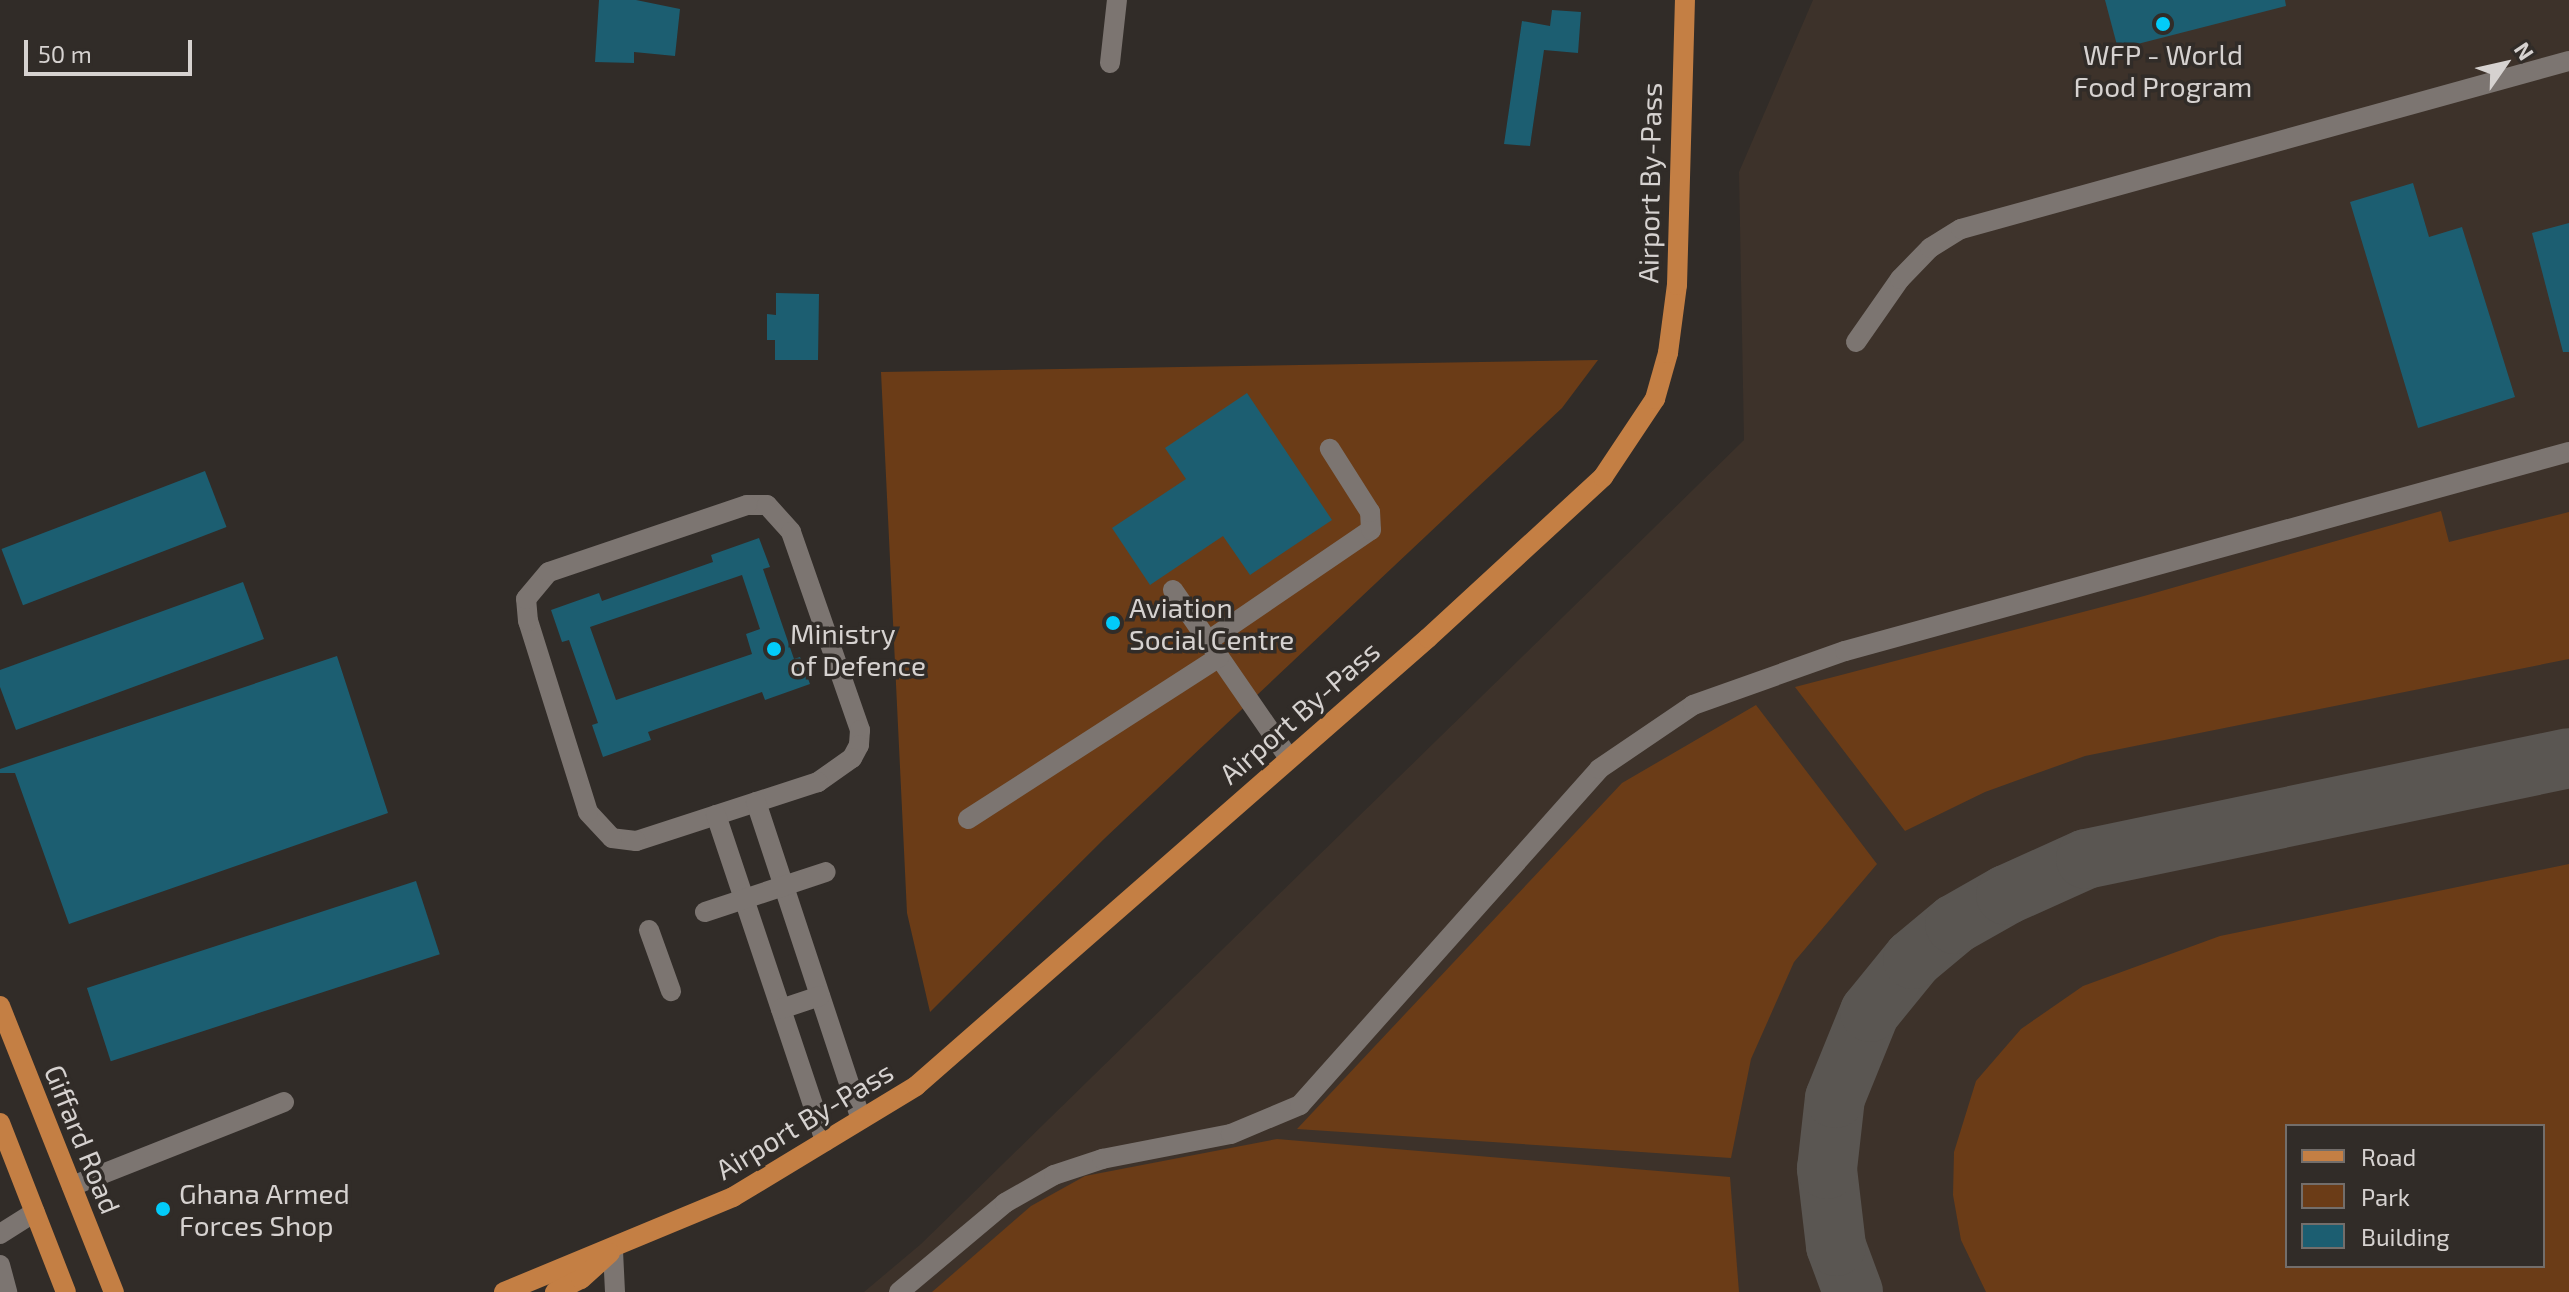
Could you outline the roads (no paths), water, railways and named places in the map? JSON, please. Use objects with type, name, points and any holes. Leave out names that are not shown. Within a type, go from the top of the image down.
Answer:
[{"type":"main road","name":"Airport By-Pass","points":[[504,1292],[572,1260],[613,1251],[733,1197],[861,1119],[955,1054],[1570,510],[1603,477],[1655,399],[1668,353],[1677,285],[1685,0]]},
{"type":"main road","name":"Giffard Road","points":[[0,1006],[114,1292]]},
{"type":"main road","points":[[0,1123],[66,1292]]},
{"type":"main road","name":"Airport By-Pass","points":[[555,1292],[581,1279],[613,1251]]},
{"type":"street","points":[[1110,63],[1117,0]]},
{"type":"street","points":[[1856,342],[1900,279],[1930,248],[1961,229],[2569,61]]},
{"type":"street","points":[[968,819],[1214,649],[1371,530],[1370,512],[1330,449]]},
{"type":"street","points":[[899,1292],[1005,1203],[1054,1175],[1102,1159],[1231,1134],[1300,1105],[1599,769],[1693,705],[1845,651],[2569,452]]},
{"type":"street","points":[[756,504],[776,512],[791,532],[860,730],[852,758],[831,776],[756,802],[636,841],[612,838],[595,821],[525,608],[533,588],[549,572],[756,504]]},
{"type":"street","points":[[1173,590],[1288,757]]},
{"type":"street","points":[[756,802],[861,1119]]},
{"type":"street","points":[[716,815],[825,1141]]},
{"type":"street","points":[[705,912],[785,889],[826,872]]},
{"type":"street","points":[[649,930],[671,991]]},
{"type":"street","points":[[781,1009],[820,996]]},
{"type":"street","points":[[72,1186],[284,1102]]},
{"type":"street","points":[[0,1234],[35,1212]]},
{"type":"street","points":[[613,1251],[615,1292]]},
{"type":"street","points":[[0,1265],[7,1292]]},
{"type":"place","name":"WFP - World Food Program","points":[[2163,24]]},
{"type":"place","name":"Aviation Social Centre","points":[[1113,623]]},
{"type":"place","name":"Ministry of Defence","points":[[774,649]]},
{"type":"place","name":"Ghana Armed Forces Shop","points":[[163,1209]]}]
